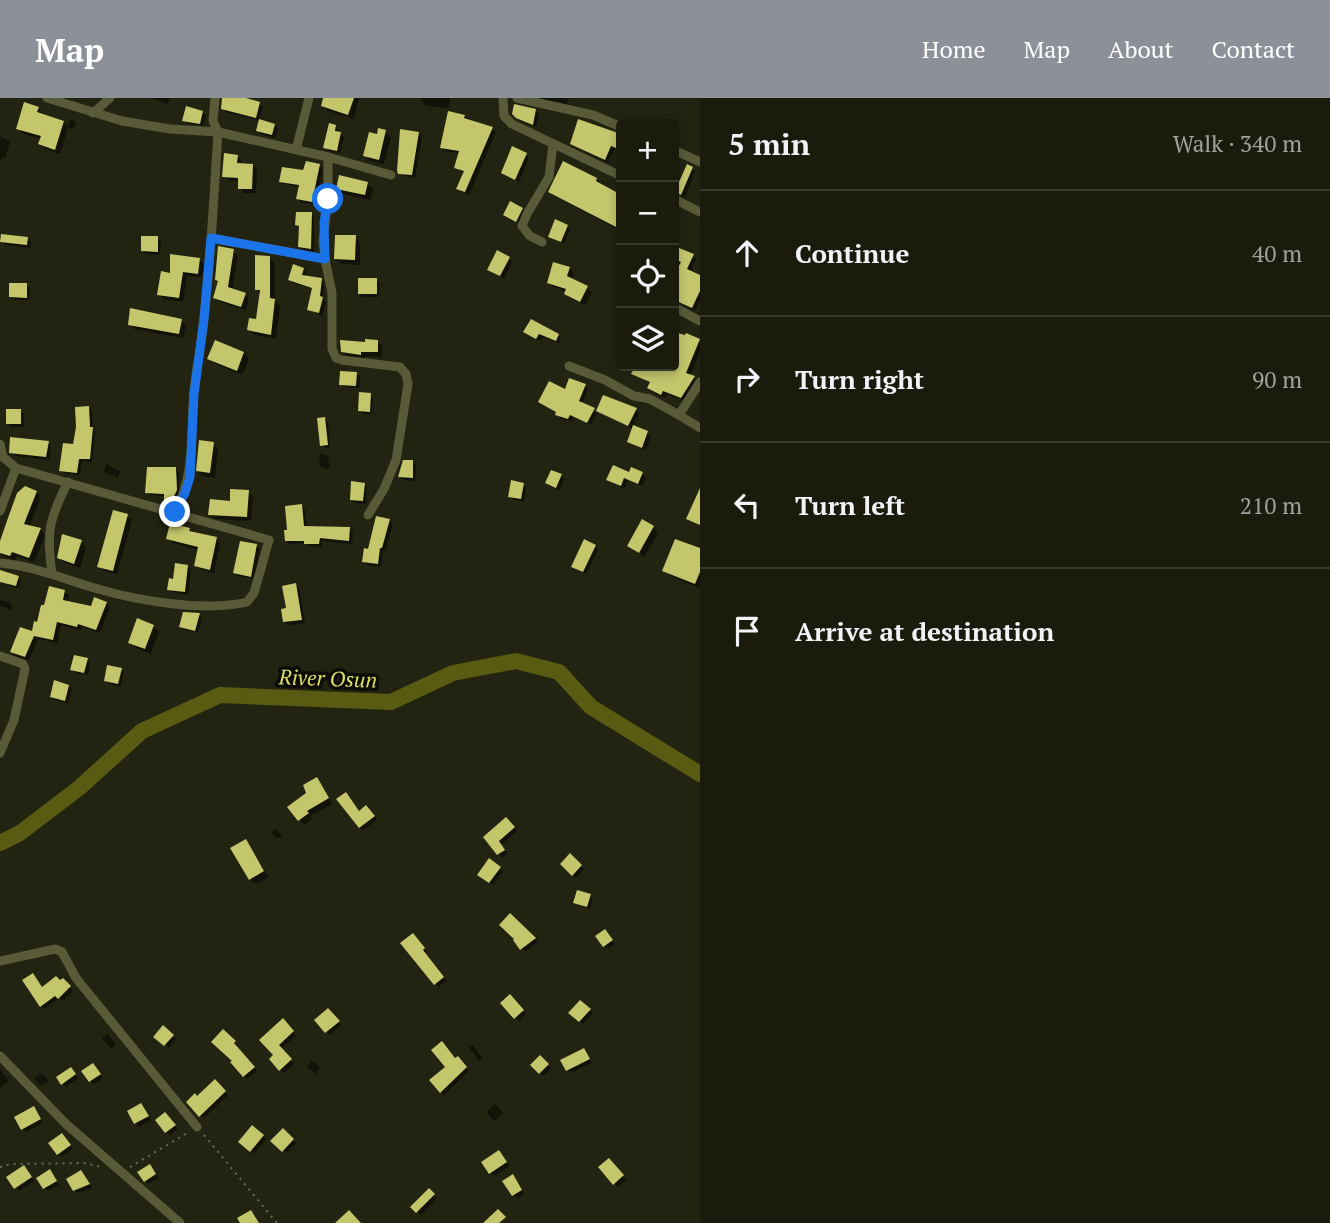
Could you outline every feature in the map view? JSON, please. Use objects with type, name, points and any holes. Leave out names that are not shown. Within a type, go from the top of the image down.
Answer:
[{"type":"street","points":[[47,98],[122,121],[170,129],[218,132],[328,157],[391,175]]},
{"type":"street","points":[[93,113],[110,98]]},
{"type":"street","points":[[175,512],[190,477],[194,394],[204,319],[218,132],[213,121],[215,98]]},
{"type":"street","points":[[296,150],[309,98]]},
{"type":"street","points":[[503,98],[505,116],[512,124],[616,174]]},
{"type":"street","points":[[517,98],[593,115],[616,125]]},
{"type":"street","points":[[542,242],[530,236],[522,226],[549,177],[553,144]]},
{"type":"street","points":[[679,152],[700,162]]},
{"type":"street","points":[[328,157],[328,199],[323,241],[332,293],[332,349],[336,358],[400,367],[406,374],[408,384],[397,460],[368,515]]},
{"type":"street","points":[[679,202],[700,212]]},
{"type":"street","points":[[211,238],[325,259]]},
{"type":"street","points":[[676,308],[700,321]]},
{"type":"street","points":[[569,366],[593,374],[634,396],[650,399],[700,428]]},
{"type":"street","points":[[679,415],[700,382]]},
{"type":"street","points":[[0,444],[3,457],[16,468],[269,540],[254,593],[247,602],[227,607],[142,599],[97,589],[20,564],[0,563]]},
{"type":"street","points":[[0,511],[16,468]]},
{"type":"street","points":[[52,573],[48,546],[53,512],[68,482]]},
{"type":"street","points":[[0,656],[23,664],[25,669],[14,720],[0,753]]},
{"type":"street","points":[[0,961],[55,949],[62,952],[76,978],[197,1127]]},
{"type":"street","points":[[0,1056],[66,1124],[180,1223]]},
{"type":"path","points":[[197,1127],[277,1223]]},
{"type":"building","points":[[222,98],[246,98],[260,102],[256,118],[221,109]]},
{"type":"building","points":[[323,98],[354,98],[348,115],[321,106]]},
{"type":"building","points":[[24,102],[39,107],[37,112],[64,121],[55,150],[38,144],[41,136],[16,129]]},
{"type":"building","points":[[514,104],[536,109],[533,125],[512,114]]},
{"type":"building","points":[[186,106],[203,111],[200,124],[182,121]]},
{"type":"building","points":[[448,111],[493,127],[465,192],[456,189],[464,171],[454,168],[459,151],[440,148]]},
{"type":"building","points":[[259,119],[275,124],[272,135],[256,131]]},
{"type":"building","points":[[578,119],[616,132],[616,148],[611,146],[605,160],[570,144]]},
{"type":"building","points":[[329,123],[336,125],[335,131],[341,132],[337,151],[323,148]]},
{"type":"building","points":[[378,128],[386,130],[379,160],[363,156],[369,132],[377,134]]},
{"type":"building","points":[[400,129],[419,132],[412,175],[398,174],[397,171]]},
{"type":"building","points":[[512,146],[527,153],[515,180],[501,173]]},
{"type":"building","points":[[224,153],[238,155],[237,163],[253,164],[252,189],[238,189],[238,178],[222,177]]},
{"type":"building","points":[[306,161],[320,164],[312,202],[296,199],[299,185],[279,182],[282,167],[303,170]]},
{"type":"building","points":[[563,161],[597,178],[596,181],[616,192],[616,227],[548,192]]},
{"type":"building","points":[[687,164],[693,167],[681,195],[679,182]]},
{"type":"building","points":[[339,175],[368,182],[365,195],[336,189]]},
{"type":"building","points":[[510,201],[523,208],[516,222],[503,215]]},
{"type":"building","points":[[296,212],[312,212],[311,249],[298,247],[299,226],[295,225]]},
{"type":"building","points":[[555,219],[568,225],[561,242],[548,237]]},
{"type":"building","points":[[1,234],[28,237],[27,245],[0,242]]},
{"type":"building","points":[[335,235],[356,235],[355,260],[334,259]]},
{"type":"building","points":[[141,236],[158,236],[158,252],[141,251]]},
{"type":"building","points":[[218,246],[234,249],[228,287],[246,293],[241,307],[213,298],[218,281],[215,280]]},
{"type":"building","points":[[679,248],[694,254],[687,269],[700,275],[700,291],[692,308],[679,302]]},
{"type":"building","points":[[497,250],[510,257],[500,276],[487,270]]},
{"type":"building","points":[[170,254],[200,258],[198,274],[183,272],[179,298],[157,295],[161,271],[170,273]]},
{"type":"building","points":[[255,255],[270,256],[270,298],[275,299],[271,335],[247,330],[249,318],[256,319],[260,290],[255,290]]},
{"type":"building","points":[[553,262],[570,267],[567,276],[588,286],[580,302],[564,294],[566,289],[547,283]]},
{"type":"building","points":[[293,264],[304,268],[302,275],[322,278],[320,296],[323,297],[319,313],[307,310],[312,288],[288,280]]},
{"type":"building","points":[[358,278],[377,278],[377,294],[358,294]]},
{"type":"building","points":[[9,283],[27,283],[27,298],[9,297]]},
{"type":"building","points":[[130,308],[182,319],[179,334],[128,325]]},
{"type":"building","points":[[531,319],[559,334],[556,341],[539,334],[536,339],[523,332]]},
{"type":"building","points":[[679,333],[686,333],[700,339],[686,373],[695,376],[681,398],[663,391],[661,395],[647,388],[650,382],[631,374],[632,371],[679,371]]},
{"type":"building","points":[[365,339],[378,340],[378,352],[361,352],[361,355],[341,352],[340,340],[365,342]]},
{"type":"building","points":[[215,340],[244,352],[237,371],[207,359]]},
{"type":"building","points":[[340,371],[357,372],[356,386],[339,385]]},
{"type":"building","points":[[569,378],[586,384],[579,401],[595,408],[587,423],[570,415],[568,419],[555,415],[556,412],[538,402],[549,381],[565,389]]},
{"type":"building","points":[[359,392],[371,393],[370,412],[358,411]]},
{"type":"building","points":[[603,395],[637,408],[628,426],[596,411]]},
{"type":"building","points":[[89,406],[90,427],[93,427],[90,459],[79,459],[77,473],[59,471],[63,443],[73,444],[75,407]]},
{"type":"building","points":[[6,409],[21,409],[21,424],[6,424]]},
{"type":"building","points":[[325,417],[328,445],[320,446],[317,418]]},
{"type":"building","points":[[633,425],[648,431],[642,448],[627,442]]},
{"type":"building","points":[[10,437],[49,441],[46,457],[9,453]]},
{"type":"building","points":[[199,440],[214,442],[210,473],[196,471]]},
{"type":"building","points":[[403,460],[413,460],[413,478],[398,477]]},
{"type":"building","points":[[613,465],[629,472],[631,467],[643,472],[638,484],[624,478],[621,486],[606,480]]},
{"type":"building","points":[[147,467],[176,467],[177,490],[171,503],[164,503],[164,494],[145,493]]},
{"type":"building","points":[[551,470],[562,474],[556,488],[545,483]]},
{"type":"building","points":[[511,480],[524,483],[521,499],[508,497]]},
{"type":"building","points":[[351,481],[365,483],[363,501],[350,500]]},
{"type":"building","points":[[25,486],[37,491],[24,524],[41,528],[29,558],[12,552],[10,556],[0,553],[0,541],[17,493]]},
{"type":"building","points":[[700,488],[700,525],[686,519]]},
{"type":"building","points":[[230,489],[249,490],[247,517],[208,515],[210,499],[230,501]]},
{"type":"building","points":[[302,504],[304,526],[350,527],[349,541],[320,538],[319,544],[304,544],[304,541],[285,541],[285,506]]},
{"type":"building","points":[[113,510],[128,514],[113,571],[97,567]]},
{"type":"building","points":[[376,516],[390,519],[380,548],[378,564],[362,562],[364,548],[368,549]]},
{"type":"building","points":[[642,519],[654,526],[639,553],[627,546]]},
{"type":"building","points":[[170,523],[190,528],[189,531],[217,537],[210,570],[194,566],[198,547],[166,539]]},
{"type":"building","points":[[62,534],[82,540],[74,564],[57,558]]},
{"type":"building","points":[[584,539],[596,545],[583,572],[571,567]]},
{"type":"building","points":[[675,539],[700,548],[700,572],[695,584],[662,571]]},
{"type":"building","points":[[240,541],[257,544],[251,577],[233,573]]},
{"type":"building","points":[[175,563],[188,565],[185,592],[167,590],[169,578],[173,579]]},
{"type":"building","points":[[0,570],[19,576],[16,586],[0,582]]},
{"type":"building","points":[[296,583],[302,620],[283,622],[281,609],[286,608],[282,586]]},
{"type":"building","points":[[49,586],[65,590],[63,600],[91,606],[94,597],[107,602],[96,630],[78,624],[77,627],[57,622],[53,640],[34,636],[25,657],[10,652],[20,627],[32,631]]},
{"type":"building","points":[[183,612],[200,613],[195,631],[179,627]]},
{"type":"building","points":[[137,618],[154,625],[145,649],[128,643]]},
{"type":"building","points":[[74,655],[88,658],[84,673],[70,670]]},
{"type":"building","points":[[107,665],[122,668],[118,684],[104,681]]},
{"type":"building","points":[[54,680],[69,685],[65,701],[50,697]]},
{"type":"building","points":[[317,777],[329,798],[307,811],[309,813],[298,821],[287,807],[306,793],[303,785]]},
{"type":"building","points":[[346,792],[359,811],[366,805],[375,816],[359,828],[336,799]]},
{"type":"building","points":[[506,817],[515,827],[499,841],[505,850],[497,855],[483,837]]},
{"type":"building","points":[[246,839],[264,871],[249,880],[230,848]]},
{"type":"building","points":[[570,853],[582,865],[572,876],[560,864]]},
{"type":"building","points":[[489,858],[501,867],[489,883],[477,875]]},
{"type":"building","points":[[577,890],[591,894],[587,907],[573,903]]},
{"type":"building","points":[[510,913],[536,938],[520,950],[514,939],[499,925]]},
{"type":"building","points":[[605,929],[613,940],[603,947],[595,936]]},
{"type":"building","points":[[413,933],[444,977],[434,985],[400,943]]},
{"type":"building","points":[[33,973],[42,987],[56,976],[60,980],[63,978],[71,986],[58,999],[55,996],[40,1007],[22,980]]},
{"type":"building","points":[[510,994],[524,1010],[514,1019],[500,1003]]},
{"type":"building","points":[[580,1000],[591,1009],[579,1022],[568,1013]]},
{"type":"building","points":[[328,1008],[340,1021],[325,1033],[314,1020]]},
{"type":"building","points":[[283,1018],[294,1031],[279,1045],[292,1059],[279,1071],[269,1059],[273,1055],[259,1040]]},
{"type":"building","points":[[163,1025],[174,1035],[164,1046],[153,1037]]},
{"type":"building","points":[[223,1029],[236,1041],[234,1043],[255,1067],[243,1077],[230,1062],[232,1061],[211,1042]]},
{"type":"building","points":[[442,1041],[455,1058],[458,1056],[467,1067],[440,1093],[429,1080],[445,1067],[431,1050]]},
{"type":"building","points":[[584,1048],[590,1059],[566,1071],[560,1060]]},
{"type":"building","points":[[540,1055],[549,1064],[539,1074],[530,1065]]},
{"type":"building","points":[[93,1063],[101,1074],[89,1082],[81,1071]]},
{"type":"building","points":[[71,1067],[76,1074],[61,1085],[56,1077]]},
{"type":"building","points":[[215,1079],[226,1091],[199,1117],[186,1102],[195,1093],[197,1096]]},
{"type":"building","points":[[141,1103],[149,1116],[134,1124],[127,1111]]},
{"type":"building","points":[[34,1106],[41,1119],[21,1130],[14,1117]]},
{"type":"building","points":[[165,1112],[176,1125],[165,1133],[155,1120]]},
{"type":"building","points":[[252,1125],[264,1135],[250,1152],[238,1142]]},
{"type":"building","points":[[283,1128],[294,1139],[282,1152],[270,1141]]},
{"type":"building","points":[[62,1133],[71,1145],[57,1155],[48,1143]]},
{"type":"building","points":[[499,1150],[507,1162],[489,1174],[481,1162]]},
{"type":"building","points":[[609,1158],[624,1175],[613,1185],[598,1167]]},
{"type":"building","points":[[150,1164],[156,1174],[144,1182],[137,1172]]},
{"type":"building","points":[[24,1165],[32,1177],[14,1189],[6,1177]]},
{"type":"building","points":[[50,1169],[57,1181],[43,1189],[36,1178]]},
{"type":"building","points":[[81,1170],[90,1184],[73,1191],[66,1179]]},
{"type":"building","points":[[513,1174],[522,1190],[512,1196],[502,1181]]},
{"type":"building","points":[[429,1188],[435,1194],[416,1213],[410,1207]]},
{"type":"building","points":[[498,1209],[506,1217],[499,1223],[483,1223]]},
{"type":"building","points":[[251,1210],[259,1223],[240,1223],[237,1218]]},
{"type":"building","points":[[349,1210],[361,1223],[335,1223]]},
{"type":"waterway","name":"River Osun","points":[[0,843],[20,833],[79,788],[142,731],[220,695],[391,702],[453,673],[516,661],[559,672],[591,707],[700,774]]},
{"type":"route","points":[[175,512],[190,477],[194,394],[211,238],[325,259],[323,241],[328,199]]}]
